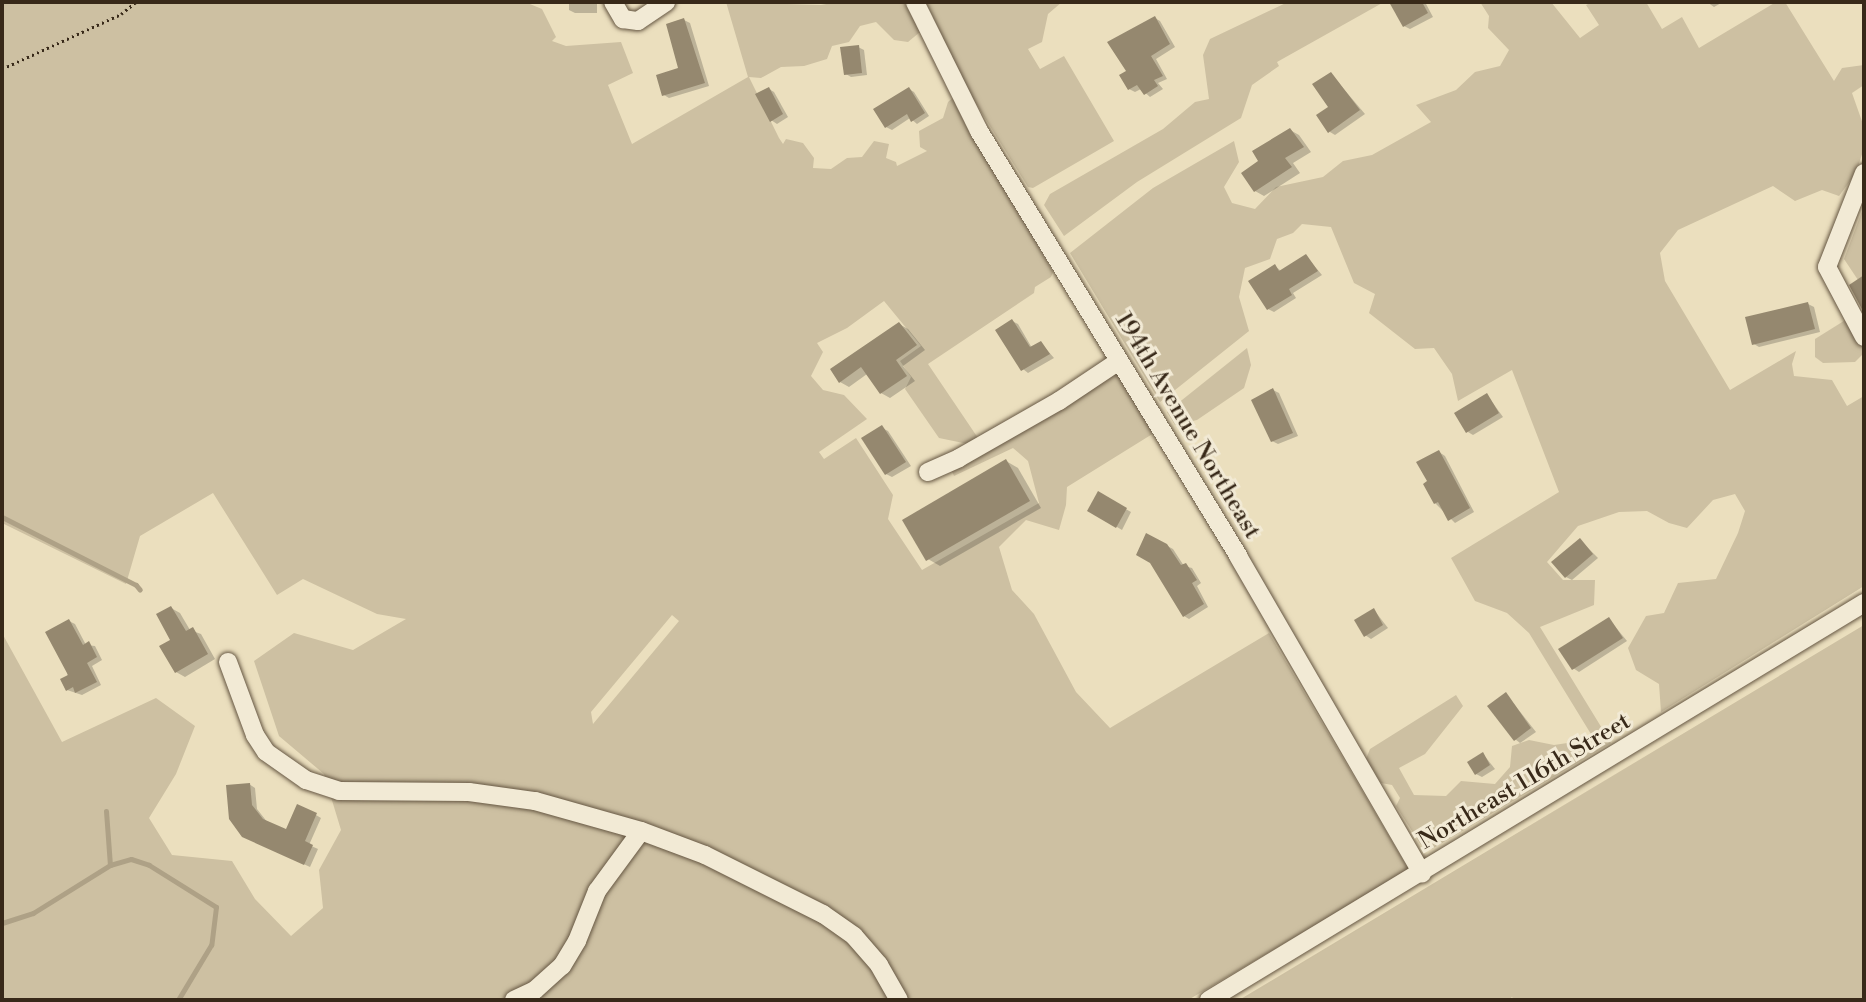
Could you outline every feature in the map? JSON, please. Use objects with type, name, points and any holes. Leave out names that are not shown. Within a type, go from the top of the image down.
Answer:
[{"type":"street","points":[[613,2],[623,19],[638,22],[666,2]]},
{"type":"street","name":"194th Avenue Northeast","points":[[915,2],[979,131],[1238,556],[1422,873]]},
{"type":"street","points":[[1864,173],[1827,267],[1864,337]]},
{"type":"street","points":[[928,472],[959,458],[1059,401],[1119,361]]},
{"type":"street","name":"Northeast 116th Street","points":[[1209,1000],[1864,604]]},
{"type":"street","points":[[228,662],[255,734],[266,752],[306,780],[339,791],[469,792],[535,801],[641,831],[705,855],[823,914],[854,936],[879,965],[899,1000]]},
{"type":"street","points":[[514,1000],[535,990],[562,966],[576,941],[597,891],[641,831]]},
{"type":"path","points":[[2,69],[121,14],[136,2]]},
{"type":"shaded area","points":[[2,2],[525,2],[542,9],[556,37],[552,41],[566,46],[621,42],[633,73],[608,85],[632,144],[748,77],[726,2],[821,5],[837,2],[904,2],[920,32],[908,42],[894,40],[876,22],[860,26],[849,42],[832,46],[827,59],[804,66],[781,67],[761,78],[749,77],[779,138],[783,144],[786,139],[803,143],[814,158],[813,168],[831,169],[847,158],[862,157],[874,141],[889,144],[886,158],[896,162],[897,166],[927,151],[920,147],[919,131],[943,118],[948,102],[954,97],[1053,272],[1051,277],[1035,287],[1034,293],[928,364],[978,438],[973,445],[939,438],[905,389],[911,377],[900,361],[921,346],[884,301],[847,328],[817,343],[823,352],[811,376],[823,390],[844,395],[867,419],[819,452],[824,459],[856,438],[893,495],[888,519],[922,570],[1039,503],[1028,461],[1013,448],[954,476],[951,469],[1008,440],[1117,372],[1154,433],[1067,487],[1066,505],[1059,530],[1026,520],[999,547],[1012,590],[1034,614],[1076,692],[1110,728],[1269,633],[1409,870],[1188,1000],[2,1000],[2,633],[62,742],[156,698],[195,726],[176,774],[149,818],[172,855],[232,861],[255,899],[291,936],[323,908],[319,870],[341,830],[324,774],[279,736],[254,661],[294,633],[353,650],[406,619],[377,614],[303,579],[277,595],[213,493],[140,536],[126,584],[2,523]],"holes":[[[672,615],[679,621],[593,724],[591,712]]]},
{"type":"shaded area","points":[[926,2],[1062,2],[1048,14],[1042,42],[1028,49],[1040,69],[1064,56],[1114,141],[1033,188],[1028,187],[965,86]]},
{"type":"shaded area","points":[[1288,2],[1384,2],[1277,62],[1279,66],[1252,85],[1241,118],[1137,182],[1064,236],[1044,205],[1050,194],[1163,129],[1195,102],[1209,99],[1203,55],[1210,39]]},
{"type":"shaded area","points":[[1480,2],[1551,2],[1580,38],[1599,25],[1586,5],[1592,2],[1646,2],[1662,29],[1682,17],[1699,48],[1776,2],[1785,2],[1834,81],[1842,68],[1864,65],[1864,85],[1852,93],[1864,127],[1864,148],[1856,173],[1839,196],[1822,190],[1795,201],[1773,186],[1678,230],[1660,253],[1665,281],[1730,390],[1796,351],[1792,364],[1794,376],[1832,380],[1847,406],[1864,396],[1864,586],[1661,712],[1659,684],[1636,670],[1628,648],[1646,616],[1664,613],[1678,583],[1716,579],[1738,533],[1745,511],[1735,494],[1713,500],[1687,528],[1669,523],[1647,511],[1619,512],[1578,526],[1547,562],[1563,580],[1595,580],[1594,605],[1540,627],[1611,743],[1432,849],[1421,845],[1396,806],[1400,798],[1392,785],[1381,783],[1366,759],[1370,749],[1456,695],[1463,706],[1425,754],[1399,768],[1414,795],[1446,796],[1461,781],[1495,784],[1510,767],[1512,746],[1529,740],[1554,745],[1594,739],[1529,633],[1507,613],[1475,601],[1451,558],[1559,492],[1512,370],[1458,401],[1452,374],[1434,348],[1415,349],[1369,313],[1375,294],[1354,283],[1331,227],[1302,224],[1293,233],[1277,239],[1270,259],[1245,268],[1239,297],[1249,331],[1160,402],[1070,253],[1153,188],[1234,141],[1239,162],[1224,187],[1232,203],[1255,209],[1276,187],[1323,177],[1343,161],[1372,155],[1431,122],[1416,105],[1456,90],[1475,72],[1500,66],[1509,50],[1488,28],[1489,16]]},
{"type":"shaded area","points":[[1864,206],[1864,275],[1858,280],[1844,259]]},
{"type":"shaded area","points":[[1847,319],[1864,345],[1862,355],[1855,362],[1823,363],[1815,357],[1815,339]]},
{"type":"shaded area","points":[[1247,348],[1251,365],[1244,388],[1197,420],[1175,425],[1167,412]]},
{"type":"shaded area","points":[[1864,625],[1864,1000],[1514,1000],[1512,997],[1509,1000],[1239,1000]]},
{"type":"building","points":[[1389,2],[1422,2],[1428,13],[1403,27]]},
{"type":"building","points":[[1155,16],[1170,44],[1151,56],[1163,76],[1154,80],[1158,86],[1144,95],[1137,85],[1128,90],[1119,75],[1126,71],[1107,42]]},
{"type":"building","points":[[684,18],[705,83],[662,96],[656,75],[678,68],[666,24]]},
{"type":"building","points":[[859,45],[862,73],[844,75],[840,47]]},
{"type":"building","points":[[1331,72],[1360,110],[1328,133],[1316,115],[1328,107],[1312,84]]},
{"type":"building","points":[[769,87],[783,114],[770,122],[755,94]]},
{"type":"building","points":[[909,87],[925,113],[911,122],[907,114],[885,128],[873,109]]},
{"type":"building","points":[[1290,128],[1304,147],[1285,158],[1292,167],[1254,192],[1241,173],[1258,161],[1252,151]]},
{"type":"building","points":[[1306,254],[1318,271],[1289,289],[1292,295],[1267,310],[1248,281],[1275,264],[1279,271]]},
{"type":"building","points":[[1864,275],[1864,313],[1849,285]]},
{"type":"building","points":[[1808,302],[1815,329],[1752,345],[1745,317]]},
{"type":"building","points":[[1012,319],[1030,347],[1041,341],[1050,354],[1021,371],[995,330]]},
{"type":"building","points":[[899,322],[917,345],[896,360],[907,376],[880,394],[861,367],[839,383],[830,369]]},
{"type":"building","points":[[1273,388],[1293,433],[1271,442],[1251,400]]},
{"type":"building","points":[[1487,393],[1499,413],[1466,433],[1454,413]]},
{"type":"building","points":[[882,425],[906,462],[885,475],[861,438]]},
{"type":"building","points":[[1439,450],[1470,508],[1448,521],[1438,502],[1434,504],[1423,484],[1427,481],[1416,462]]},
{"type":"building","points":[[1006,459],[1030,501],[926,561],[902,520]]},
{"type":"building","points":[[1098,491],[1127,508],[1116,528],[1087,511]]},
{"type":"building","points":[[1146,533],[1167,544],[1181,565],[1186,563],[1197,580],[1192,583],[1204,604],[1183,617],[1150,563],[1136,555]]},
{"type":"building","points":[[1580,538],[1593,554],[1565,578],[1551,562]]},
{"type":"building","points":[[171,606],[186,631],[193,627],[208,654],[175,673],[159,646],[170,640],[156,614]]},
{"type":"building","points":[[1374,608],[1383,625],[1364,637],[1354,620]]},
{"type":"building","points":[[1609,617],[1623,638],[1572,670],[1558,649]]},
{"type":"building","points":[[69,619],[83,645],[89,641],[97,657],[87,663],[97,682],[75,693],[73,687],[66,691],[60,679],[68,675],[45,632]]},
{"type":"building","points":[[1506,692],[1531,728],[1514,741],[1487,706]]},
{"type":"building","points":[[1483,752],[1490,765],[1475,775],[1467,762]]},
{"type":"building","points":[[250,783],[252,805],[263,819],[286,829],[297,804],[317,813],[305,841],[313,845],[304,865],[242,837],[229,819],[226,785]]},
{"type":"waterway","points":[[2,517],[136,585],[140,590]]},
{"type":"waterway","points":[[106,811],[110,865]]},
{"type":"waterway","points":[[2,923],[33,913],[110,865],[131,859],[149,865],[216,907],[211,945],[178,1000]]}]
